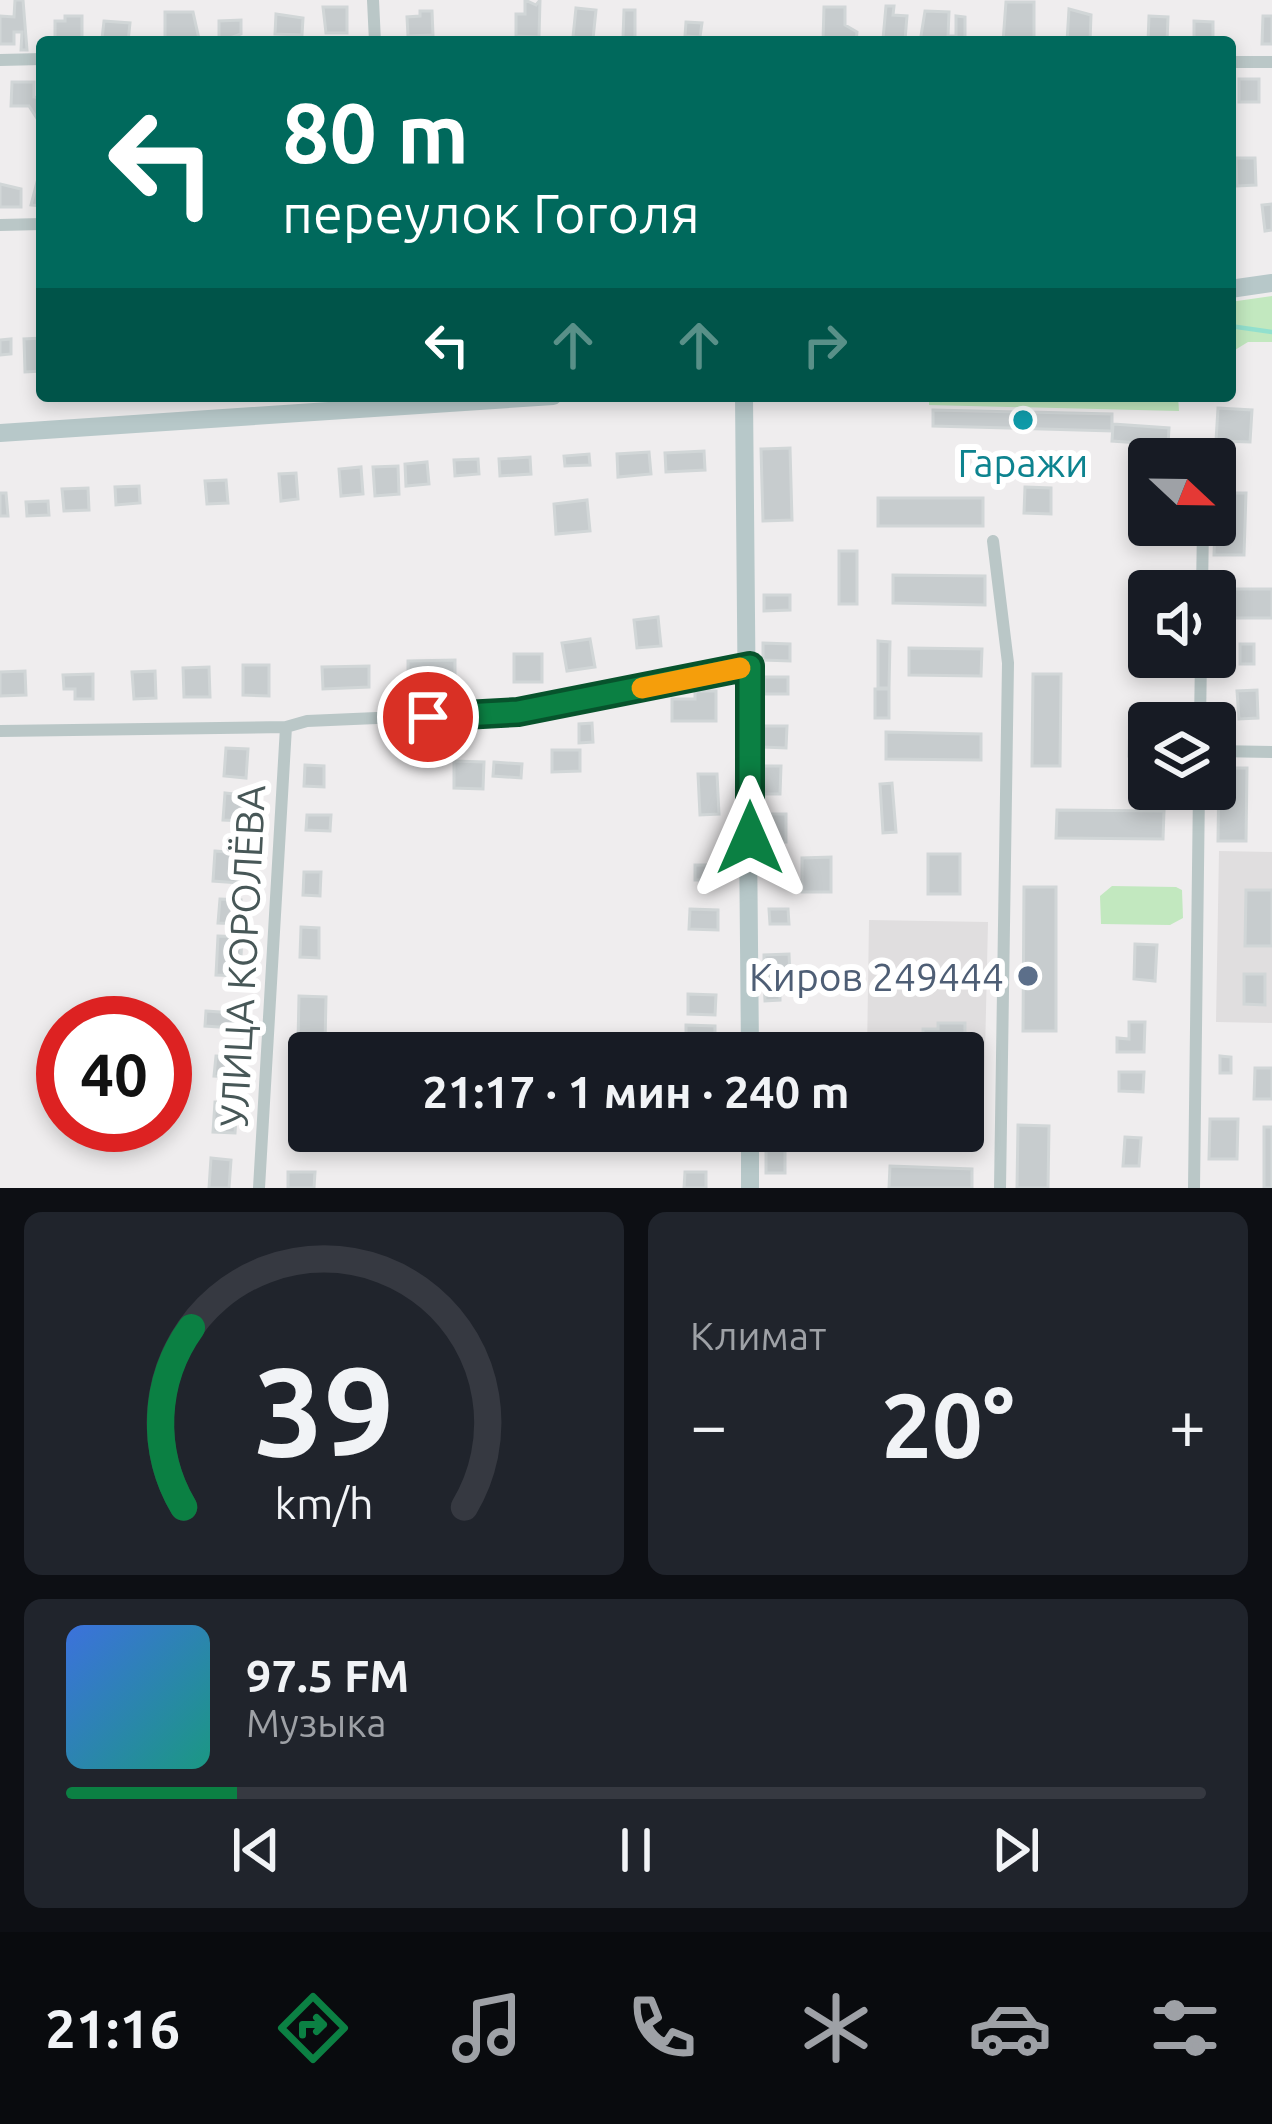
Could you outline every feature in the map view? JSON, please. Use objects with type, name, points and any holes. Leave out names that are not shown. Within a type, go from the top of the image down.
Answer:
[{"type":"street","points":[[374,0],[375,36]]},
{"type":"street","points":[[0,60],[36,59]]},
{"type":"street","points":[[1236,62],[1272,62]]},
{"type":"street","points":[[0,225],[36,224]]},
{"type":"street","points":[[1236,289],[1272,283]]},
{"type":"street","points":[[0,433],[382,402]]},
{"type":"street","points":[[743,402],[750,666],[750,1032]]},
{"type":"street","points":[[993,541],[1008,676],[1000,1188]]},
{"type":"street","points":[[0,731],[286,727],[307,722],[518,712],[750,666]]},
{"type":"street","name":"УЛИЦА КОРОЛЁВА","points":[[259,1188],[286,727]]},
{"type":"street","points":[[1236,751],[1272,752]]},
{"type":"street","points":[[1194,1188],[1199,810]]},
{"type":"street","points":[[750,1152],[750,1188]]},
{"type":"shaded area","points":[[1219,851],[1272,852],[1272,1023],[1216,1022]]},
{"type":"shaded area","points":[[869,920],[988,922],[984,1098],[984,1032],[867,1032]]},
{"type":"green space","points":[[1272,296],[1272,342],[1248,342],[1236,349],[1236,301]]},
{"type":"green space","points":[[1178,402],[1179,411],[929,405]]},
{"type":"green space","points":[[1112,886],[1176,887],[1182,890],[1183,918],[1170,925],[1101,924],[1100,896]]},
{"type":"building","points":[[15,0],[23,0],[27,50],[21,50],[22,32],[14,32],[14,44],[0,44],[0,16],[14,17]]},
{"type":"building","points":[[525,0],[536,5],[540,0],[539,36],[516,36],[516,14],[525,14]]},
{"type":"building","points":[[1006,2],[1034,2],[1034,36],[1003,36]]},
{"type":"building","points":[[886,6],[894,6],[893,15],[907,16],[905,36],[883,36]]},
{"type":"building","points":[[323,7],[347,7],[347,33],[326,33]]},
{"type":"building","points":[[824,7],[845,7],[845,25],[857,36],[823,36]]},
{"type":"building","points":[[576,8],[596,10],[593,36],[573,36]]},
{"type":"building","points":[[1069,9],[1091,15],[1090,36],[1067,36]]},
{"type":"building","points":[[624,10],[635,10],[635,36],[623,36]]},
{"type":"building","points":[[420,11],[432,11],[433,35],[408,36],[407,17],[420,16]]},
{"type":"building","points":[[925,11],[949,12],[948,36],[921,36]]},
{"type":"building","points":[[165,12],[193,12],[198,36],[165,36]]},
{"type":"building","points":[[276,14],[303,18],[302,35],[275,34]]},
{"type":"building","points":[[65,16],[82,16],[82,36],[55,36],[55,21],[65,21]]},
{"type":"building","points":[[956,16],[965,17],[965,36],[956,36]]},
{"type":"building","points":[[1149,16],[1168,17],[1167,36],[1148,36]]},
{"type":"building","points":[[1263,16],[1272,16],[1272,44],[1262,44]]},
{"type":"building","points":[[241,20],[241,34],[219,36],[219,21]]},
{"type":"building","points":[[104,21],[130,23],[129,36],[102,36]]},
{"type":"building","points":[[1194,21],[1213,22],[1213,36],[1194,36]]},
{"type":"building","points":[[686,22],[702,23],[700,36],[685,36]]},
{"type":"building","points":[[1239,79],[1259,79],[1259,102],[1239,102]]},
{"type":"building","points":[[12,82],[34,82],[36,117],[29,106],[11,106]]},
{"type":"building","points":[[1236,158],[1255,158],[1256,185],[1237,186]]},
{"type":"building","points":[[0,184],[21,189],[21,207],[0,207]]},
{"type":"building","points":[[1272,204],[1272,230],[1265,231],[1262,205]]},
{"type":"building","points":[[36,338],[36,371],[25,372],[24,339]]},
{"type":"building","points":[[11,339],[11,354],[0,355],[0,340]]},
{"type":"building","points":[[1218,408],[1252,410],[1250,442],[1216,438]]},
{"type":"building","name":"Гаражи","points":[[933,410],[1112,414],[1112,431],[933,426]]},
{"type":"building","name":"Гаражи","points":[[1113,424],[1169,428],[1168,438],[1112,441]]},
{"type":"building","points":[[790,448],[792,520],[763,521],[761,449]]},
{"type":"building","points":[[704,451],[705,470],[666,472],[665,453]]},
{"type":"building","points":[[649,452],[651,474],[618,477],[617,454]]},
{"type":"building","points":[[589,454],[590,465],[565,466],[564,456]]},
{"type":"building","points":[[530,457],[531,474],[500,476],[499,459]]},
{"type":"building","points":[[478,459],[479,474],[455,476],[454,460]]},
{"type":"building","points":[[427,462],[429,484],[406,486],[405,464]]},
{"type":"building","points":[[398,466],[399,494],[375,496],[373,467]]},
{"type":"building","points":[[361,467],[363,494],[341,496],[339,469]]},
{"type":"building","points":[[296,473],[298,499],[281,501],[279,474]]},
{"type":"building","points":[[226,480],[228,503],[207,504],[205,481]]},
{"type":"building","points":[[139,486],[140,503],[116,505],[115,487]]},
{"type":"building","points":[[1025,487],[1051,488],[1051,514],[1024,513]]},
{"type":"building","points":[[88,488],[89,510],[64,511],[62,489]]},
{"type":"building","points":[[0,493],[6,493],[8,516],[0,516]]},
{"type":"building","points":[[1236,493],[1246,493],[1244,555],[1214,555],[1214,546],[1236,546]]},
{"type":"building","points":[[878,498],[983,498],[983,526],[878,526]]},
{"type":"building","points":[[587,500],[590,531],[556,534],[554,504]]},
{"type":"building","points":[[48,501],[49,515],[27,516],[26,502]]},
{"type":"building","points":[[839,551],[857,551],[857,604],[839,604]]},
{"type":"building","points":[[893,575],[985,576],[985,605],[893,603]]},
{"type":"building","points":[[1236,589],[1272,589],[1272,618],[1236,618]]},
{"type":"building","points":[[764,595],[790,595],[790,610],[764,611]]},
{"type":"building","points":[[658,617],[661,646],[637,648],[634,620]]},
{"type":"building","points":[[590,639],[595,667],[567,671],[562,643]]},
{"type":"building","points":[[878,641],[890,642],[889,688],[878,688]]},
{"type":"building","points":[[763,643],[790,644],[790,661],[763,660]]},
{"type":"building","points":[[1240,644],[1254,644],[1254,664],[1240,664]]},
{"type":"building","points":[[909,648],[982,649],[981,676],[909,675]]},
{"type":"building","points":[[514,654],[542,654],[542,682],[514,682]]},
{"type":"building","points":[[455,660],[455,681],[408,682],[408,661]]},
{"type":"building","points":[[243,665],[269,665],[269,696],[243,695]]},
{"type":"building","points":[[369,666],[369,687],[323,689],[322,667]]},
{"type":"building","points":[[209,667],[210,697],[184,697],[183,668]]},
{"type":"building","points":[[25,671],[26,695],[0,696],[0,672]]},
{"type":"building","points":[[155,671],[156,698],[134,699],[132,672]]},
{"type":"building","points":[[93,674],[93,699],[75,699],[75,689],[64,689],[63,675]]},
{"type":"building","points":[[1033,674],[1061,674],[1060,766],[1032,766]]},
{"type":"building","points":[[764,677],[788,677],[788,694],[764,694]]},
{"type":"building","points":[[875,689],[889,689],[889,718],[875,718]]},
{"type":"building","points":[[1257,690],[1258,718],[1239,719],[1237,691]]},
{"type":"building","points":[[695,691],[716,691],[716,721],[672,721],[672,699],[695,699]]},
{"type":"building","points":[[592,723],[593,742],[579,743],[579,724]]},
{"type":"building","points":[[761,726],[787,726],[786,748],[761,747]]},
{"type":"building","points":[[886,732],[981,734],[981,760],[886,759]]},
{"type":"building","points":[[226,748],[248,749],[246,778],[224,776]]},
{"type":"building","points":[[552,750],[580,750],[580,771],[552,772]]},
{"type":"building","points":[[454,761],[484,762],[483,789],[454,788]]},
{"type":"building","points":[[494,762],[522,764],[521,778],[493,776]]},
{"type":"building","points":[[305,765],[324,766],[324,787],[304,786]]},
{"type":"building","points":[[763,766],[781,766],[780,794],[762,794]]},
{"type":"building","points":[[1236,768],[1247,768],[1246,841],[1218,841],[1218,810],[1236,810]]},
{"type":"building","points":[[698,774],[717,774],[719,814],[700,815]]},
{"type":"building","points":[[892,783],[896,832],[883,833],[880,784]]},
{"type":"building","points":[[225,793],[246,795],[244,821],[223,820]]},
{"type":"building","points":[[1057,810],[1164,811],[1163,839],[1056,838]]},
{"type":"building","points":[[766,814],[786,814],[786,842],[766,842]]},
{"type":"building","points":[[307,815],[331,815],[330,831],[306,830]]},
{"type":"building","points":[[215,851],[241,853],[239,883],[213,881]]},
{"type":"building","points":[[928,854],[960,854],[960,894],[928,894]]},
{"type":"building","points":[[831,857],[831,892],[802,892],[802,858]]},
{"type":"building","points":[[695,865],[719,865],[719,880],[695,880]]},
{"type":"building","points":[[304,872],[321,872],[320,896],[303,895]]},
{"type":"building","points":[[1024,887],[1056,887],[1056,1031],[1023,1031]]},
{"type":"building","points":[[1246,890],[1272,890],[1272,946],[1245,946]]},
{"type":"building","points":[[220,899],[241,900],[239,924],[218,923]]},
{"type":"building","points":[[690,909],[718,910],[718,930],[689,929]]},
{"type":"building","points":[[769,909],[788,909],[789,924],[770,924]]},
{"type":"building","points":[[301,927],[319,928],[319,958],[300,957]]},
{"type":"building","points":[[218,936],[242,937],[240,976],[216,975]]},
{"type":"building","points":[[1135,944],[1157,945],[1155,981],[1134,979]]},
{"type":"building","points":[[789,954],[790,975],[764,976],[764,955]]},
{"type":"building","points":[[1244,974],[1265,974],[1265,1005],[1244,1004]]},
{"type":"building","points":[[780,976],[780,1000],[765,1001],[764,977]]},
{"type":"building","points":[[688,994],[716,995],[715,1015],[688,1014]]},
{"type":"building","points":[[299,996],[326,997],[325,1032],[298,1032]]},
{"type":"building","points":[[206,1011],[234,1013],[233,1028],[205,1026]]},
{"type":"building","points":[[1129,1022],[1145,1022],[1144,1052],[1117,1052],[1117,1038],[1129,1039]]},
{"type":"building","points":[[938,1023],[965,1023],[965,1032],[923,1032],[938,1029]]},
{"type":"building","points":[[686,1025],[715,1026],[715,1032],[686,1032]]},
{"type":"building","points":[[216,1056],[232,1057],[231,1077],[214,1076]]},
{"type":"building","points":[[1220,1056],[1231,1057],[1231,1073],[1220,1073]]},
{"type":"building","points":[[1255,1068],[1272,1068],[1272,1099],[1254,1099]]},
{"type":"building","points":[[1119,1072],[1144,1072],[1143,1092],[1119,1091]]},
{"type":"building","points":[[215,1102],[237,1103],[235,1133],[213,1132]]},
{"type":"building","points":[[1210,1119],[1238,1119],[1237,1159],[1209,1159]]},
{"type":"building","points":[[1018,1125],[1049,1126],[1048,1188],[1017,1188]]},
{"type":"building","points":[[1264,1127],[1272,1127],[1272,1188],[1264,1188]]},
{"type":"building","points":[[1125,1137],[1141,1138],[1139,1166],[1123,1166]]},
{"type":"building","points":[[766,1152],[785,1152],[785,1173],[766,1173]]},
{"type":"building","points":[[211,1158],[231,1160],[229,1188],[209,1188]]},
{"type":"building","points":[[890,1166],[972,1169],[972,1188],[889,1188]]},
{"type":"building","points":[[288,1172],[315,1172],[314,1188],[288,1188]]},
{"type":"building","points":[[685,1172],[706,1172],[706,1188],[684,1188]]},
{"type":"waterway","points":[[1236,327],[1272,332]]},
{"type":"slow traffic","points":[[642,688],[740,668]]},
{"type":"place","name":"Гаражи","points":[[1023,420]]},
{"type":"place","name":"Киров 249444","points":[[1028,976]]},
{"type":"route","points":[[428,717],[518,712],[750,666],[750,838]]}]
